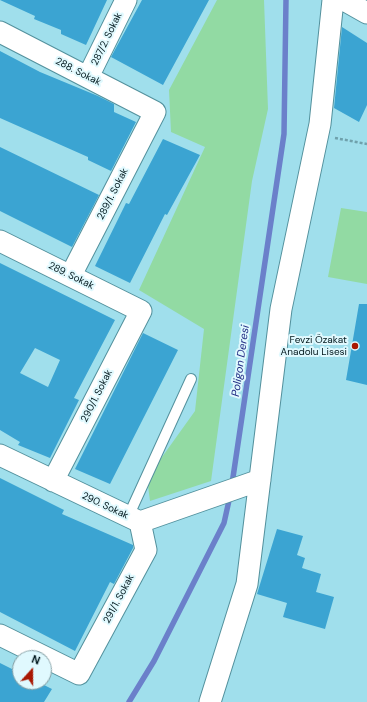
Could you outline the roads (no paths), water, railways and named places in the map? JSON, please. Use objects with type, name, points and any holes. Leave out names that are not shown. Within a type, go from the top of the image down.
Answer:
[{"type":"street","name":"287/2. Sokak","points":[[88,77],[126,0]]},
{"type":"street","points":[[210,702],[246,584],[253,483],[281,309],[320,124],[333,0]]},
{"type":"street","points":[[344,0],[367,13]]},
{"type":"street","name":"288. Sokak","points":[[0,32],[155,112]]},
{"type":"street","name":"289/1. Sokak","points":[[71,275],[155,112]]},
{"type":"street","name":"289. Sokak","points":[[0,241],[141,311]]},
{"type":"street","name":"290/1. Sokak","points":[[52,481],[141,311]]},
{"type":"street","name":"290. Sokak","points":[[0,455],[134,520],[200,501],[253,483]]},
{"type":"street","name":"291/1. Sokak","points":[[0,636],[79,674],[146,550],[134,520]]},
{"type":"lane","points":[[134,520],[191,379]]},
{"type":"waterway","name":"Poligon Deresi","points":[[232,484],[284,134],[286,0]]},
{"type":"waterway","name":"Poligon Deresi","points":[[129,702],[154,661],[224,523],[230,496]]},
{"type":"place","name":"Fevzi Özakat Anadolu Lisesi","points":[[355,346]]}]
